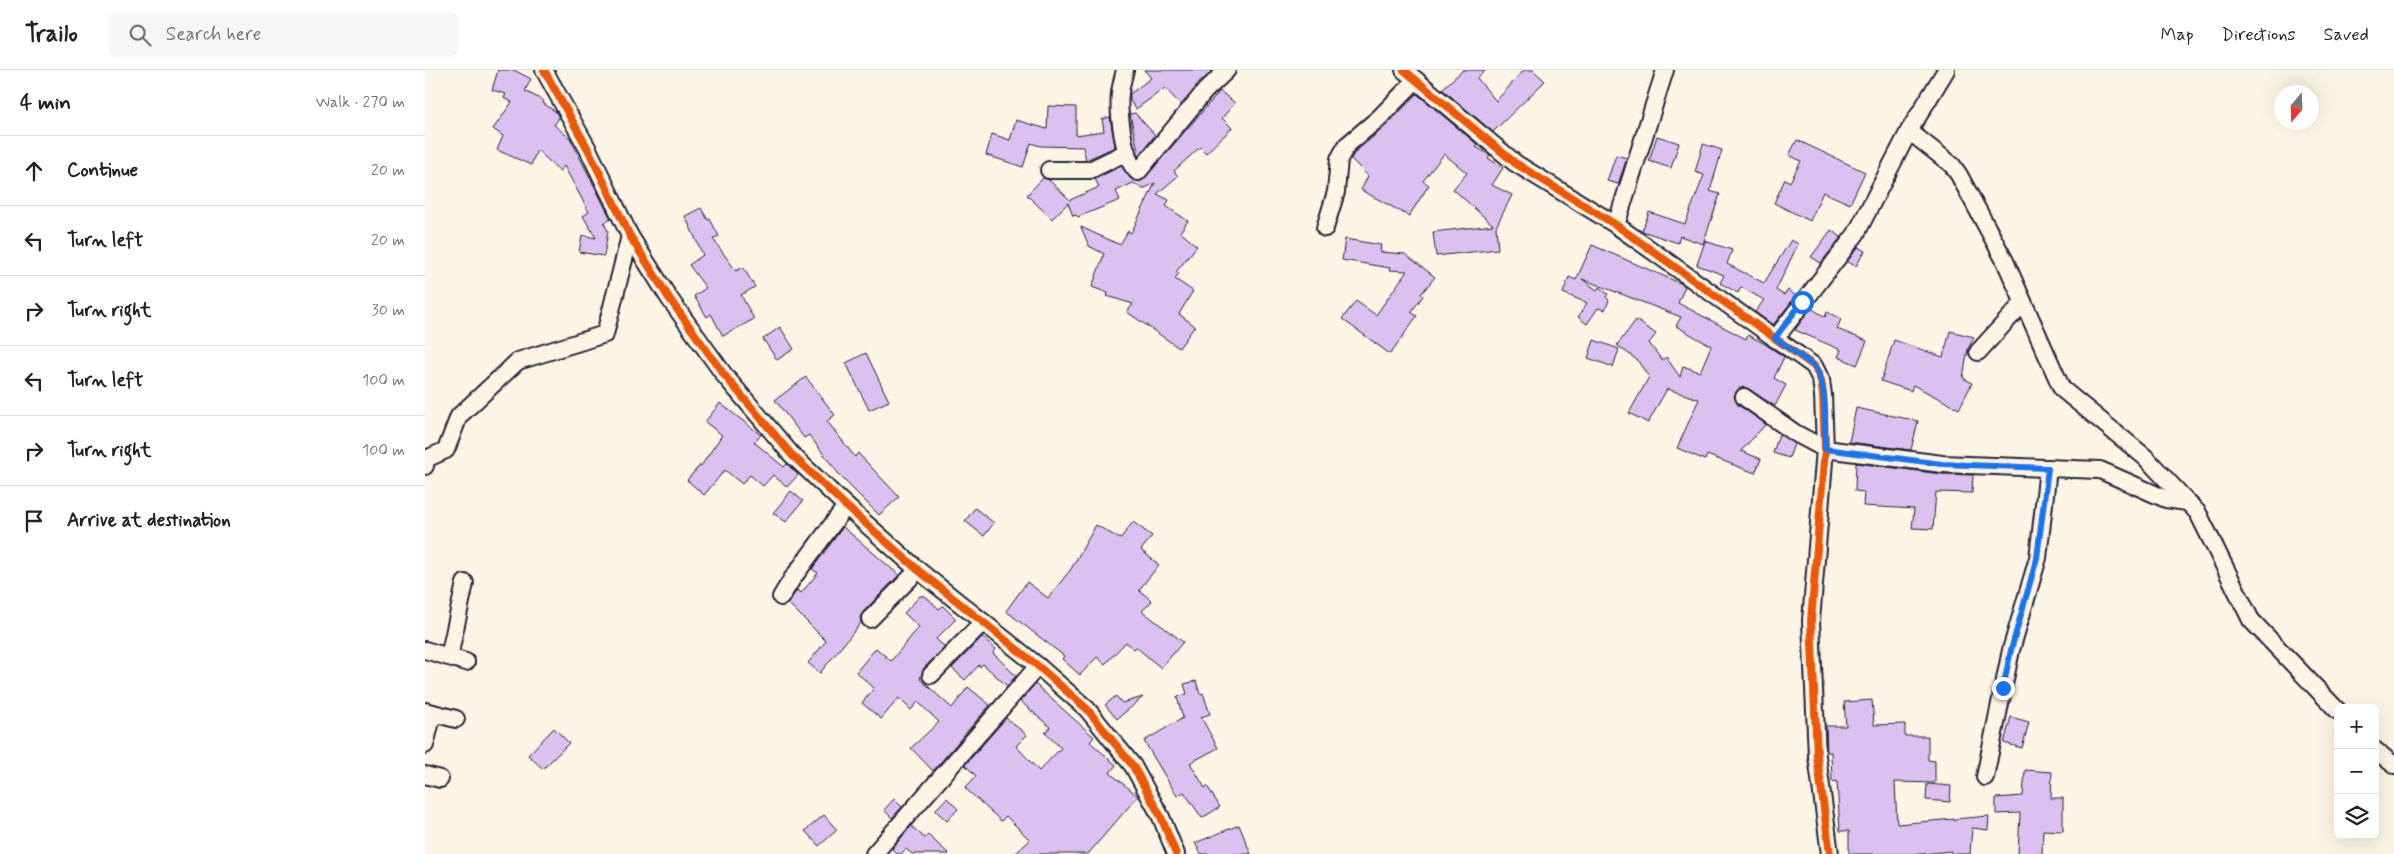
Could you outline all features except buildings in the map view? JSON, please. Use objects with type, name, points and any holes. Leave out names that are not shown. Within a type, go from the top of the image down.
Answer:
[{"type":"street","points":[[544,70],[588,149],[630,236],[669,298],[725,376],[791,454],[846,506],[918,570],[1039,666],[1087,709],[1124,753],[1161,817],[1176,854]]},
{"type":"street","points":[[1125,70],[1120,95],[1121,127],[1127,152],[1135,171],[1139,171],[1205,91],[1227,70]]},
{"type":"street","points":[[1616,225],[1665,70]]},
{"type":"street","points":[[1775,338],[1856,234],[1909,131],[1947,70]]},
{"type":"street","points":[[1325,228],[1336,192],[1339,159],[1347,146],[1379,118],[1410,75],[1515,163],[1616,225],[1814,366],[1818,372],[1823,395],[1825,449],[1811,621],[1817,756],[1830,854]]},
{"type":"street","points":[[1909,131],[1952,165],[1959,175],[2005,261],[2062,389],[2145,457],[2201,518],[2251,620],[2334,707]]},
{"type":"street","points":[[1049,170],[1090,170],[1127,152]]},
{"type":"street","points":[[425,466],[426,459],[446,450],[459,416],[518,361],[605,334],[630,236]]},
{"type":"street","points":[[1979,352],[2023,303]]},
{"type":"street","points":[[1744,397],[1795,433],[1825,449],[1942,464],[2099,470],[2166,499],[2187,502]]},
{"type":"street","points":[[1985,777],[2011,650],[2037,558],[2048,468]]},
{"type":"street","points":[[781,597],[791,579],[846,506]]},
{"type":"street","points":[[870,619],[918,570]]},
{"type":"street","points":[[449,657],[465,583]]},
{"type":"street","points":[[931,675],[983,622]]},
{"type":"street","points":[[425,650],[467,662]]},
{"type":"street","points":[[873,854],[1039,666]]},
{"type":"street","points":[[425,745],[429,712],[456,719]]},
{"type":"street","points":[[2379,753],[2394,765]]},
{"type":"cycle path","points":[[544,70],[588,149],[630,236],[669,298],[725,376],[791,454],[846,506],[918,570],[1038,666],[1087,709],[1133,766],[1161,817],[1176,854]]},
{"type":"cycle path","points":[[1404,70],[1515,163],[1616,225],[1814,366],[1821,380],[1823,395],[1825,449],[1811,621],[1817,756],[1830,854]]},
{"type":"route","points":[[1802,302],[1775,338],[1786,348],[1814,366],[1818,372],[1823,395],[1825,449],[1942,464],[2048,468],[2034,573],[2011,650],[2003,688]]}]
